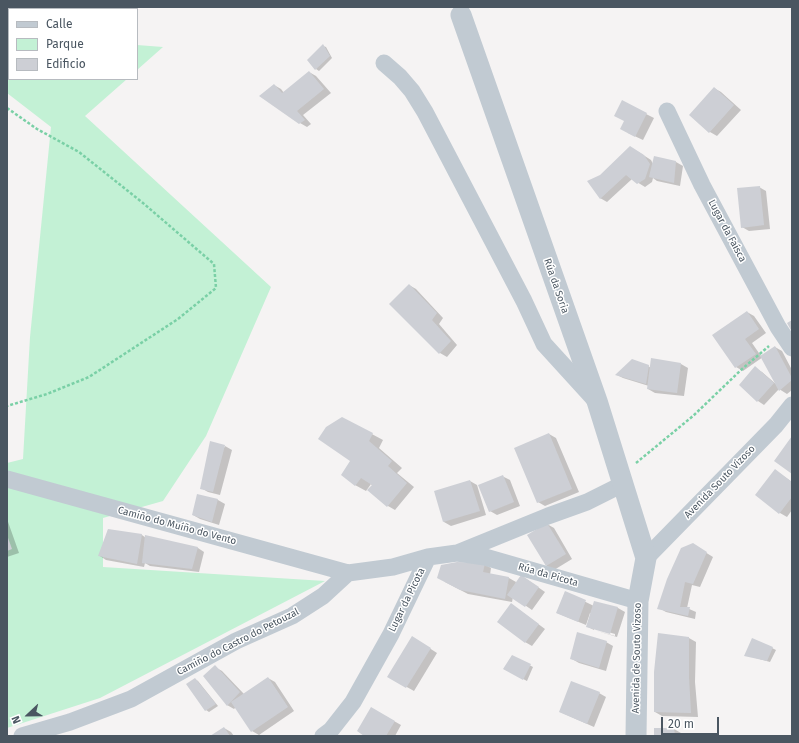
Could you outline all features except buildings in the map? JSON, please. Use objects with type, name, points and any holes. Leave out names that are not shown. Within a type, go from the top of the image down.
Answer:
[{"type":"street","name":"Rúa da Soria","points":[[461,15],[597,401],[646,558]]},
{"type":"street","points":[[384,63],[400,77],[412,91],[426,112],[544,344],[597,401]]},
{"type":"street","name":"Lugar da Faísca","points":[[667,111],[702,185],[788,341]]},
{"type":"street","name":"Avenida Souto Vizoso","points":[[646,558],[776,425],[792,405]]},
{"type":"street","name":"Camiño do Muíño do Vento","points":[[7,479],[348,573]]},
{"type":"street","name":"Lugar da Picota","points":[[330,734],[353,702],[391,634],[428,558],[457,553],[548,516],[587,502],[622,480]]},
{"type":"street","name":"Rúa da Picota","points":[[457,553],[485,557],[638,601]]},
{"type":"street","points":[[348,573],[393,566],[428,558]]},
{"type":"street","name":"Avenida de Souto Vizoso","points":[[636,736],[638,601],[646,558]]},
{"type":"street","name":"Camiño do Castro do Petouzal","points":[[22,736],[70,722],[130,699],[236,641],[292,616],[323,596],[348,573]]},
{"type":"path","points":[[7,108],[37,129],[79,152],[143,203],[214,264],[216,288],[178,319],[89,377],[47,394],[7,406]]},
{"type":"path","points":[[622,480],[693,416],[742,369],[788,341]]},
{"type":"green space","points":[[7,33],[8,80],[126,80],[85,116],[271,287],[206,436],[163,501],[103,518],[103,567],[325,581],[100,698],[7,728],[7,463],[23,459],[30,337],[51,127],[7,93]]},
{"type":"green space","points":[[138,45],[163,47],[138,69]]}]
